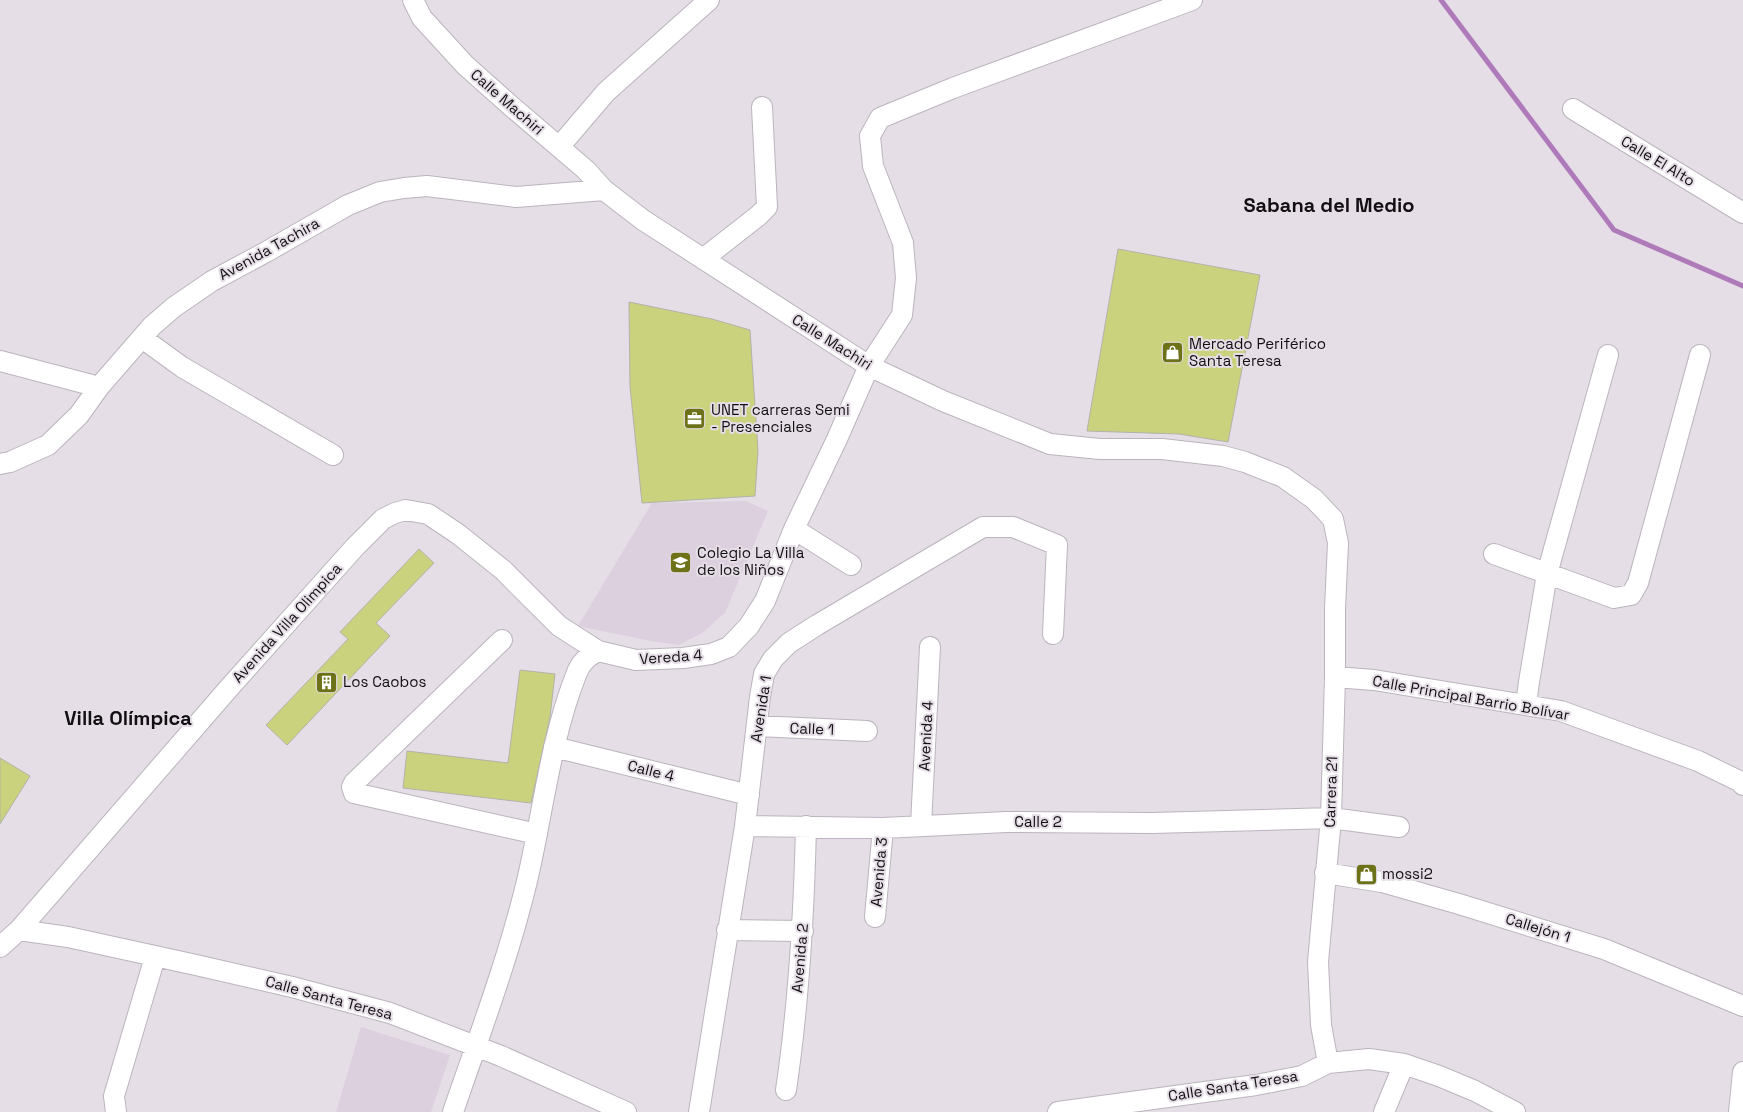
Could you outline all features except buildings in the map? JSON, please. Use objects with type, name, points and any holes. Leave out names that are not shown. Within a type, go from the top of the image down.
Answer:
[{"type":"street","name":"Calle Machiri","points":[[413,0],[422,18],[465,65],[586,170],[604,190],[643,220],[869,366],[943,401],[1050,444],[1100,449],[1162,449],[1223,456],[1245,462],[1283,477],[1314,498],[1333,519]]},
{"type":"street","points":[[559,147],[606,92],[672,31],[709,0]]},
{"type":"street","name":"Vereda 4","points":[[598,650],[636,660],[683,658],[711,654],[728,647],[749,626],[765,601],[794,529],[838,439],[869,366],[902,315],[906,278],[903,243],[873,166],[870,136],[880,118],[953,88],[1192,0]]},
{"type":"street","points":[[703,259],[767,207],[762,107]]},
{"type":"street","name":"Calle El Alto","points":[[1573,109],[1743,213]]},
{"type":"street","name":"Avenida Tachira","points":[[0,464],[10,462],[48,445],[79,415],[99,387],[152,326],[174,307],[212,281],[348,205],[380,192],[427,186],[516,197],[604,190]]},
{"type":"street","points":[[142,338],[182,367],[333,455]]},
{"type":"street","points":[[1526,705],[1547,574],[1608,355]]},
{"type":"street","points":[[1494,554],[1614,598],[1631,596],[1638,583],[1700,355]]},
{"type":"street","points":[[0,361],[99,387]]},
{"type":"street","name":"Avenida Villa Olimpica","points":[[0,947],[19,930],[222,695],[355,547],[383,519],[395,513],[406,510],[428,514],[458,534],[503,570],[559,626],[598,650]]},
{"type":"street","name":"Carrera 21","points":[[1328,1063],[1321,1024],[1318,962],[1332,818],[1335,608],[1338,543],[1333,519]]},
{"type":"street","name":"Avenida 1","points":[[699,1112],[745,826],[764,674],[772,659],[789,643],[817,625],[983,527],[1013,527],[1057,545],[1053,634]]},
{"type":"street","points":[[794,529],[851,565]]},
{"type":"street","points":[[502,640],[352,787],[354,793],[537,834]]},
{"type":"street","name":"Avenida 4","points":[[921,825],[930,647]]},
{"type":"street","points":[[452,1112],[500,977],[526,883],[554,747],[576,674],[584,659],[598,650]]},
{"type":"street","name":"Calle Principal Barrio Bolívar","points":[[1335,677],[1374,680],[1561,711],[1742,779]]},
{"type":"street","name":"Calle 1","points":[[757,726],[867,731]]},
{"type":"street","name":"Calle 4","points":[[554,747],[749,795]]},
{"type":"street","name":"Calle 2","points":[[745,826],[883,828],[921,825],[1006,831],[1152,823],[1332,818],[1399,827]]},
{"type":"street","name":"Avenida 2","points":[[786,1090],[803,931],[806,826]]},
{"type":"street","name":"Avenida 3","points":[[876,917],[883,828]]},
{"type":"street","name":"Callejón 1","points":[[1326,873],[1382,882],[1604,949],[1743,1006]]},
{"type":"street","name":"Calle Santa Teresa","points":[[19,930],[68,937],[155,957],[196,964],[390,1013],[501,1056],[598,1106],[626,1112]]},
{"type":"street","points":[[727,930],[803,931]]},
{"type":"street","points":[[116,1112],[114,1096],[155,957]]},
{"type":"street","name":"Calle Santa Teresa","points":[[1058,1112],[1256,1085],[1302,1076],[1328,1063],[1369,1059],[1404,1064],[1466,1088],[1515,1112]]},
{"type":"street","points":[[1384,1112],[1404,1064]]},
{"type":"street","points":[[1739,1112],[1743,1072]]},
{"type":"shaded area","name":"Colegio La Villa de los Niños","points":[[746,501],[768,511],[725,613],[702,633],[679,645],[578,626],[652,503]]},
{"type":"shaded area","points":[[361,1027],[450,1055],[431,1112],[336,1112]]},
{"type":"waterway","points":[[1441,0],[1614,230],[1743,286]]},
{"type":"place","name":"Mercado Periférico Santa Teresa","points":[[1173,353]]},
{"type":"place","name":"UNET carreras Semi - Presenciales","points":[[695,419]]},
{"type":"place","name":"Colegio La Villa de los Niños","points":[[681,562]]},
{"type":"place","name":"Los Caobos","points":[[327,682]]},
{"type":"place","name":"mossi2","points":[[1366,874]]},
{"type":"district","name":"Sabana del Medio","points":[[1329,205]]},
{"type":"district","name":"Villa Olímpica","points":[[128,718]]}]
